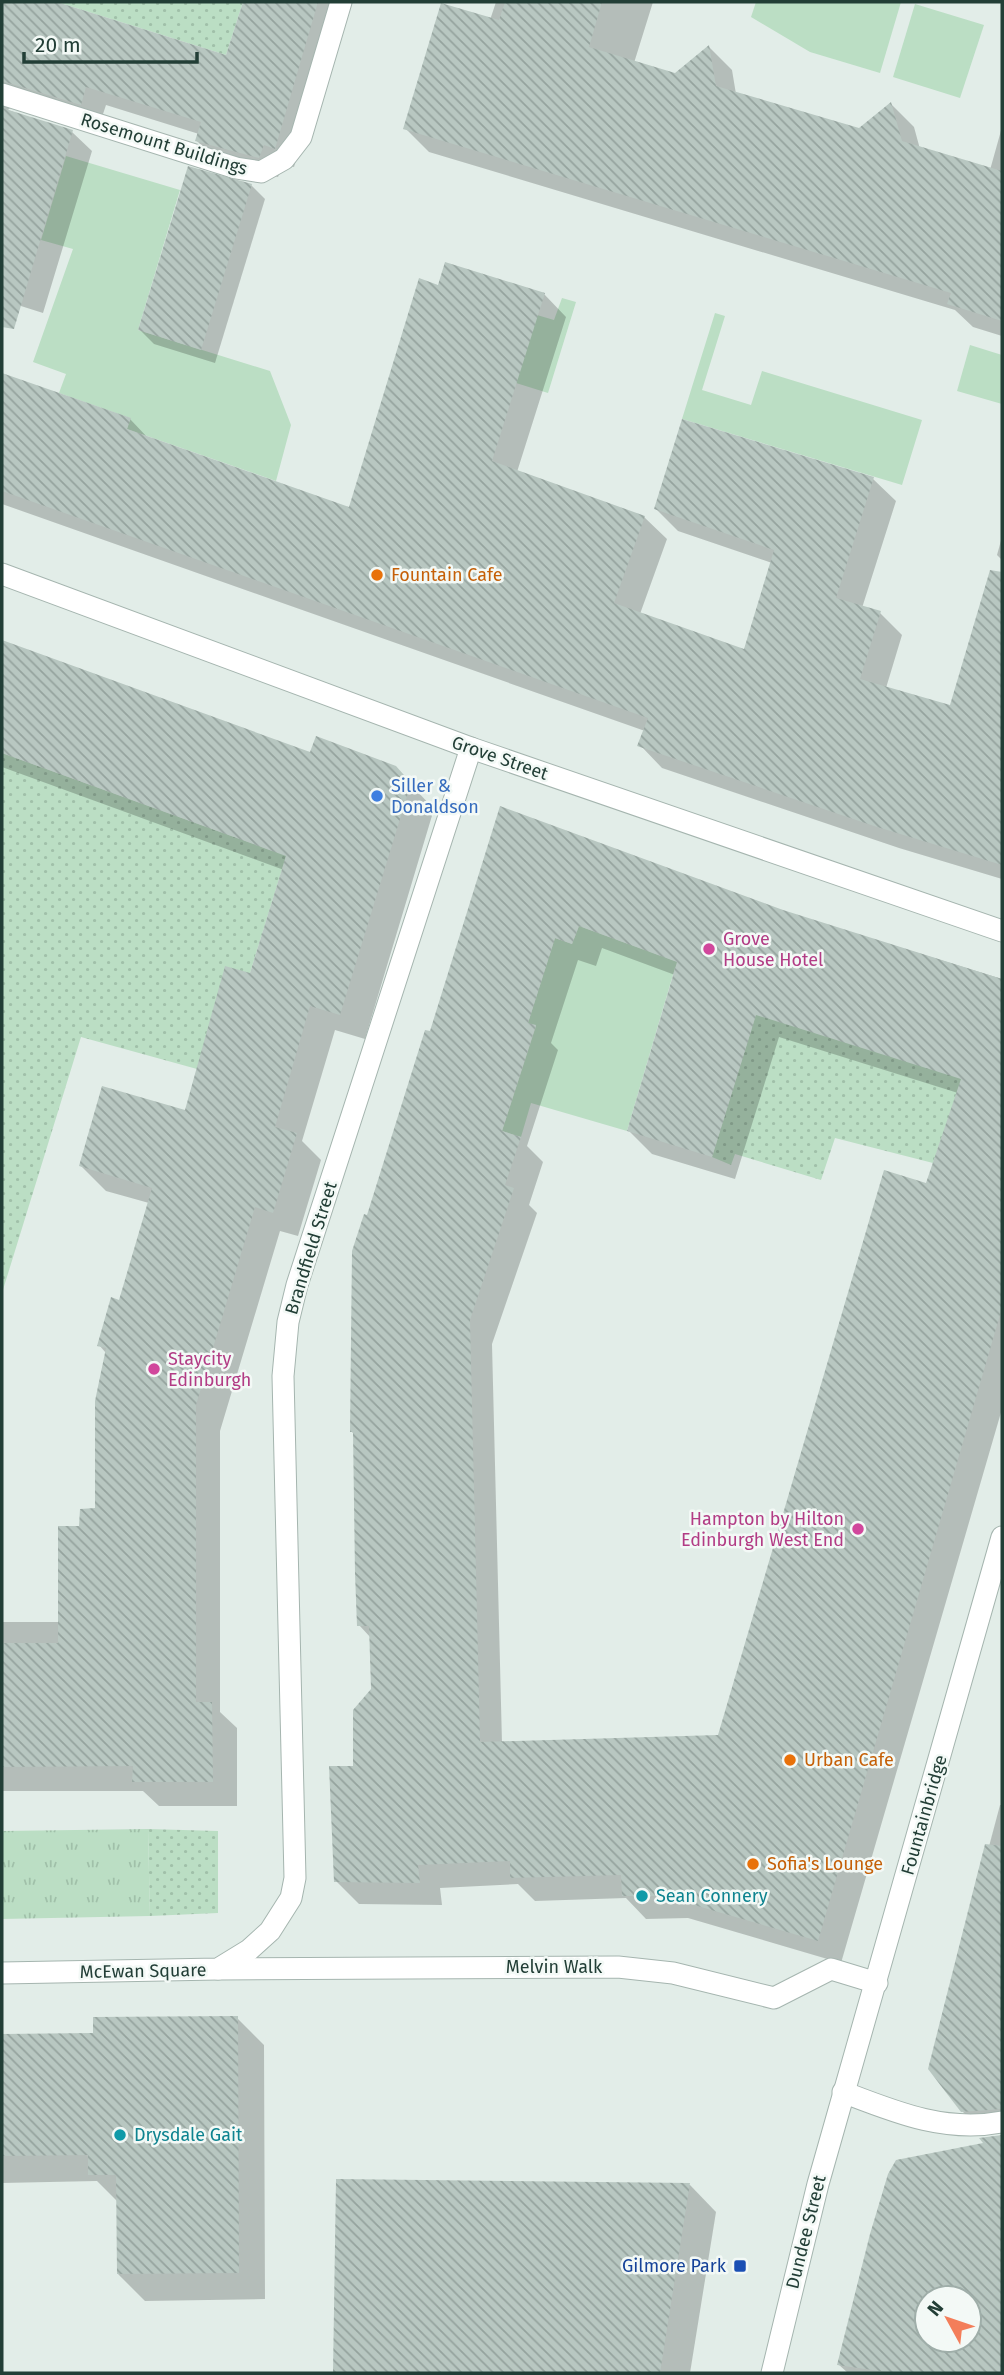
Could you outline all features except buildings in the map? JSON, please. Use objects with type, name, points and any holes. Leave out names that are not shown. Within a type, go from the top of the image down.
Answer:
[{"type":"street","name":"Rosemount Buildings","points":[[2,94],[236,168],[261,172],[284,159],[301,137],[341,2]]},
{"type":"street","name":"Grove Street","points":[[2,574],[471,748],[1002,931]]},
{"type":"street","name":"Brandfield Street","points":[[293,1812],[284,1353],[296,1285],[471,748]]},
{"type":"street","name":"Fountainbridge","points":[[843,2092],[877,1983],[1002,1537]]},
{"type":"street","name":"McEwan Square","points":[[2,1973],[218,1969],[260,1942],[283,1915],[295,1878],[293,1812]]},
{"type":"street","name":"Melvin Walk","points":[[218,1969],[618,1967],[673,1973],[774,1998],[831,1969],[877,1983]]},
{"type":"street","points":[[843,2092],[915,2120],[964,2125],[1002,2122]]},
{"type":"street","name":"Dundee Street","points":[[772,2373],[802,2243],[843,2092]]},
{"type":"green space","points":[[57,2],[243,2],[226,55]]},
{"type":"green space","points":[[756,2],[901,2],[880,73],[810,52],[751,17]]},
{"type":"green space","points":[[915,4],[984,25],[960,98],[893,77]]},
{"type":"green space","points":[[66,156],[180,190],[138,330],[270,371],[291,425],[276,481],[127,429],[130,418],[59,393],[66,374],[33,362],[73,249],[41,240]]},
{"type":"green space","points":[[562,298],[576,302],[548,393],[516,383],[537,315],[554,320]]},
{"type":"green space","points":[[715,313],[725,316],[702,390],[751,405],[762,371],[922,420],[902,485],[682,419]]},
{"type":"green space","points":[[970,345],[1002,355],[1002,404],[957,391]]},
{"type":"green space","points":[[2,753],[273,851],[288,850],[250,973],[197,1069],[81,1037],[2,1293]]},
{"type":"green space","points":[[579,926],[681,963],[675,968],[627,1131],[531,1103],[521,1137],[502,1131],[536,1026],[528,1023],[555,938],[572,944]]},
{"type":"green space","points":[[766,964],[962,1079],[933,1163],[835,1138],[821,1180],[735,1154],[731,1165],[712,1157],[754,1021]]},
{"type":"green space","points":[[148,1829],[150,1916],[2,1919],[2,1831]]},
{"type":"green space","points":[[148,1829],[218,1831],[218,1913],[150,1916]]},
{"type":"place","name":"Fountain Cafe","points":[[377,575]]},
{"type":"place","name":"Siller & Donaldson","points":[[377,796]]},
{"type":"place","name":"Grove House Hotel","points":[[709,949]]},
{"type":"place","name":"Staycity Edinburgh","points":[[154,1369]]},
{"type":"place","name":"Hampton by Hilton Edinburgh West End","points":[[858,1529]]},
{"type":"place","name":"Urban Cafe","points":[[790,1760]]},
{"type":"place","name":"Sofia's Lounge","points":[[753,1864]]},
{"type":"place","name":"Sean Connery","points":[[642,1896]]},
{"type":"place","name":"Drysdale Gait","points":[[120,2135]]},
{"type":"place","name":"Gilmore Park","points":[[740,2266]]}]
